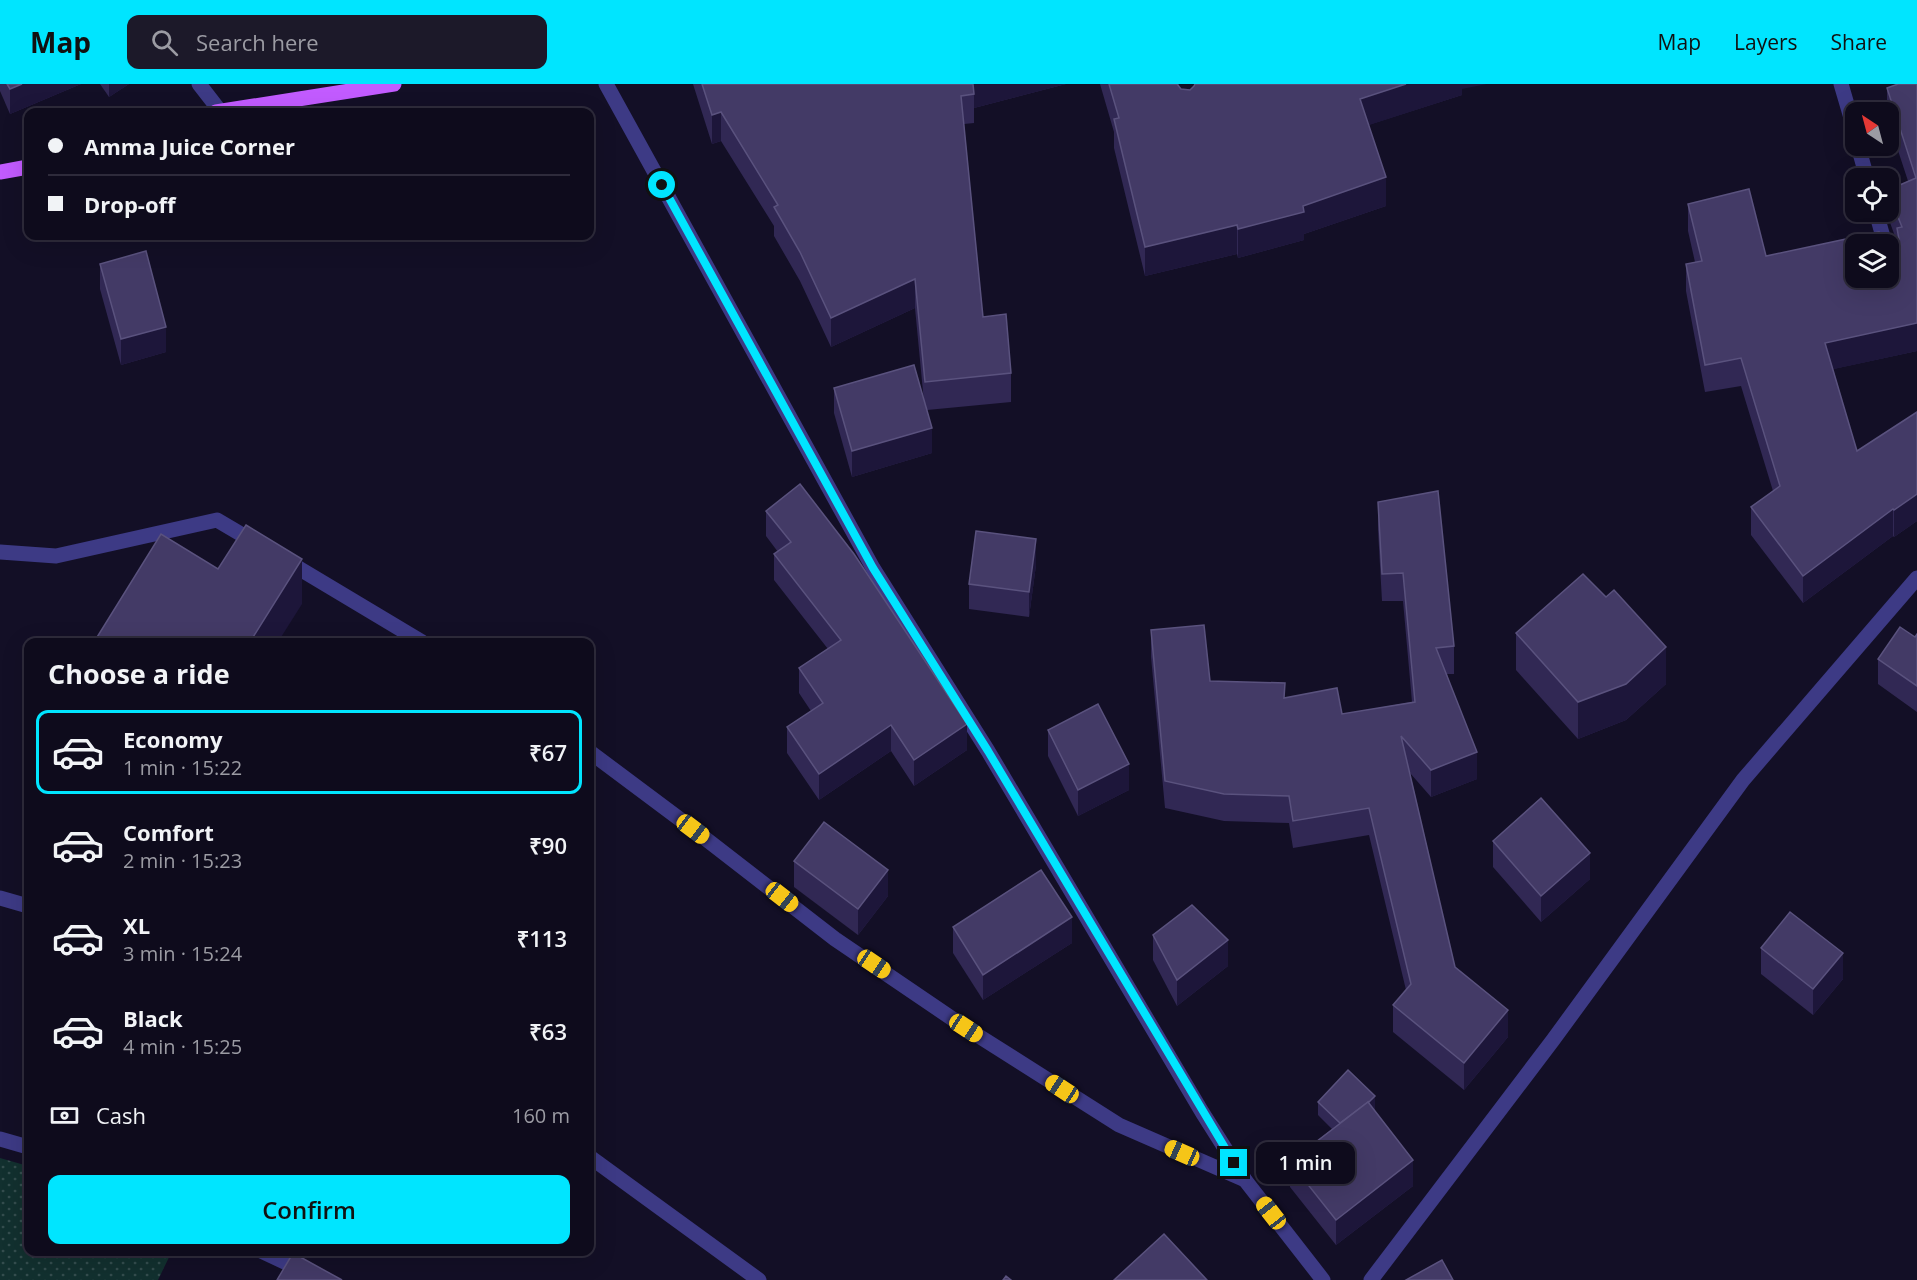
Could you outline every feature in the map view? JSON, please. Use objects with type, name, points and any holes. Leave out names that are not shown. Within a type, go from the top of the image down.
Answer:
[{"type":"main road","points":[[243,108],[394,84]]},
{"type":"main road","points":[[0,172],[24,168]]},
{"type":"street","points":[[199,84],[215,108]]},
{"type":"street","points":[[606,84],[873,568],[988,751],[1245,1180],[1323,1280]]},
{"type":"street","points":[[1841,84],[1846,102]]},
{"type":"street","points":[[0,552],[56,556],[217,520],[415,638]]},
{"type":"street","points":[[1371,1280],[1546,1049],[1743,780],[1917,578]]},
{"type":"street","points":[[594,755],[835,939],[966,1028],[1119,1125],[1245,1180]]},
{"type":"street","points":[[0,898],[24,905]]},
{"type":"street","points":[[0,1139],[24,1146]]},
{"type":"street","points":[[594,1160],[759,1280]]},
{"type":"street","points":[[272,1256],[323,1280]]},
{"type":"green space","points":[[0,1158],[24,1165],[24,1256],[170,1256],[158,1280],[0,1280]]},
{"type":"building","points":[[7,84],[22,84],[10,89]]},
{"type":"building","points":[[702,84],[973,84],[974,94],[961,96],[983,317],[1006,314],[1011,373],[925,382],[915,279],[831,318],[800,252],[774,207],[778,205],[721,112],[712,115]]},
{"type":"building","points":[[1109,84],[1177,84],[1181,89],[1190,90],[1195,84],[1406,84],[1360,99],[1386,177],[1303,206],[1304,212],[1238,229],[1237,225],[1145,247],[1114,119],[1119,118]]},
{"type":"building","points":[[1898,84],[1917,84],[1917,323],[1825,343],[1857,451],[1917,412],[1917,494],[1893,509],[1803,576],[1751,507],[1780,486],[1741,358],[1705,365],[1686,264],[1702,261],[1688,204],[1749,189],[1766,256],[1845,239],[1845,288],[1899,288],[1900,245],[1897,228],[1902,227],[1899,220],[1899,185],[1916,178],[1899,125],[1899,102],[1892,102],[1887,88]]},
{"type":"building","points":[[146,251],[166,327],[121,339],[100,264]]},
{"type":"building","points":[[914,365],[932,428],[852,451],[834,388]]},
{"type":"building","points":[[800,484],[854,554],[967,724],[914,760],[891,725],[819,774],[787,727],[823,703],[799,668],[841,640],[774,554],[791,542],[766,511]]},
{"type":"building","points":[[1438,491],[1454,646],[1436,648],[1477,752],[1431,770],[1401,736],[1455,967],[1508,1010],[1464,1063],[1393,1005],[1411,984],[1369,808],[1293,821],[1289,796],[1224,794],[1165,781],[1151,630],[1204,625],[1210,681],[1285,683],[1284,698],[1337,688],[1342,714],[1415,702],[1403,573],[1382,574],[1378,502]]},
{"type":"building","points":[[246,525],[302,559],[253,638],[96,638],[161,534],[218,569]]},
{"type":"building","points":[[976,531],[1036,539],[1029,592],[969,584]]},
{"type":"building","points":[[1583,574],[1606,597],[1614,590],[1666,647],[1626,684],[1578,702],[1516,633]]},
{"type":"building","points":[[1900,627],[1915,637],[1917,634],[1917,686],[1878,659]]},
{"type":"building","points":[[1098,704],[1129,764],[1078,790],[1048,730]]},
{"type":"building","points":[[1541,798],[1590,853],[1541,896],[1493,841]]},
{"type":"building","points":[[824,822],[888,870],[858,909],[794,861]]},
{"type":"building","points":[[1041,870],[1072,917],[983,975],[953,927]]},
{"type":"building","points":[[1192,905],[1228,940],[1177,980],[1153,935]]},
{"type":"building","points":[[1790,912],[1843,953],[1813,989],[1761,948]]},
{"type":"building","points":[[1348,1070],[1375,1096],[1340,1123],[1318,1102]]},
{"type":"building","points":[[1368,1102],[1413,1160],[1336,1220],[1290,1162]]},
{"type":"building","points":[[1164,1234],[1207,1280],[1114,1280]]},
{"type":"building","points":[[291,1256],[298,1256],[342,1280],[277,1280]]},
{"type":"building","points":[[1442,1260],[1453,1280],[1406,1280]]},
{"type":"route","points":[[662,185],[873,568],[988,751],[1234,1163]]}]
